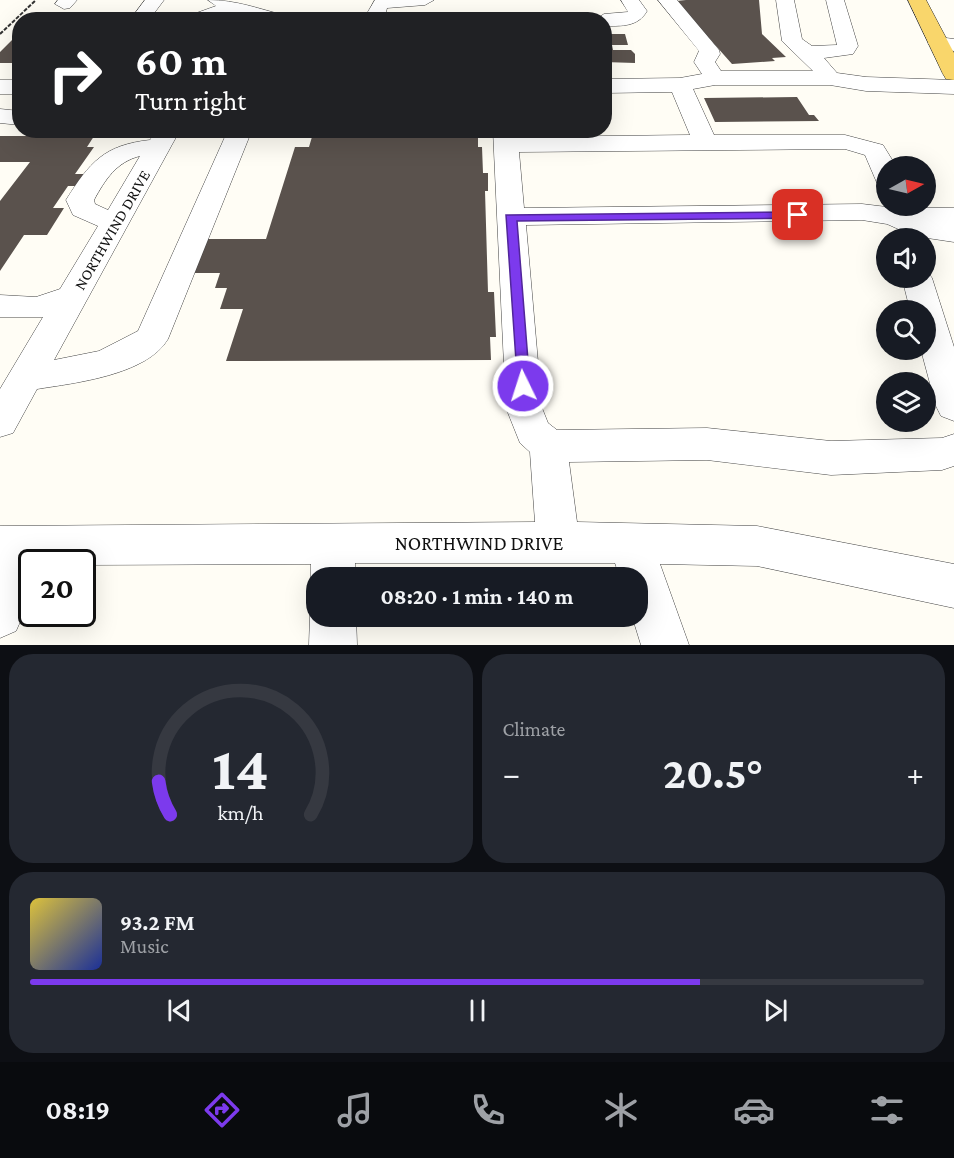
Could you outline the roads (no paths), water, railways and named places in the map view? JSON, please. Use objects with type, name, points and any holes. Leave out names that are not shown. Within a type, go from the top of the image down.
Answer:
[{"type":"main road","points":[[917,0],[946,44],[954,75]]},
{"type":"street","points":[[145,12],[155,0]]},
{"type":"street","points":[[376,12],[382,3],[425,0]]},
{"type":"street","points":[[612,20],[625,20],[635,16],[638,11],[630,0]]},
{"type":"street","points":[[667,0],[710,50],[704,62],[716,78]]},
{"type":"street","points":[[785,0],[792,40],[808,53],[830,78]]},
{"type":"street","points":[[808,53],[841,51],[848,46],[834,0]]},
{"type":"street","points":[[209,12],[224,3],[248,12]]},
{"type":"street","points":[[830,78],[857,72],[954,75]]},
{"type":"street","points":[[612,86],[680,85],[716,78],[830,78],[866,84],[954,87]]},
{"type":"street","points":[[680,85],[705,142]]},
{"type":"street","points":[[118,220],[100,218],[83,209],[80,200],[100,166],[121,154],[164,138]]},
{"type":"street","name":"NORTHWIND DRIVE","points":[[0,422],[164,138]]},
{"type":"street","points":[[27,377],[99,365],[129,356],[151,339],[237,138]]},
{"type":"street","points":[[880,156],[865,145],[506,138],[524,408],[533,432],[549,446],[707,444],[831,458],[942,454],[954,450]]},
{"type":"street","points":[[898,220],[898,212],[907,210],[954,216]]},
{"type":"street","points":[[511,217],[851,212],[898,220],[914,227],[954,233]]},
{"type":"street","points":[[920,288],[954,406]]},
{"type":"street","points":[[0,306],[37,308],[73,296]]},
{"type":"street","points":[[549,446],[551,491],[559,543]]},
{"type":"street","name":"NORTHWIND DRIVE","points":[[15,547],[334,560],[559,543],[757,546],[954,586]]},
{"type":"street","points":[[631,544],[666,645]]},
{"type":"street","points":[[0,615],[15,547]]},
{"type":"street","points":[[333,627],[333,645]]}]
